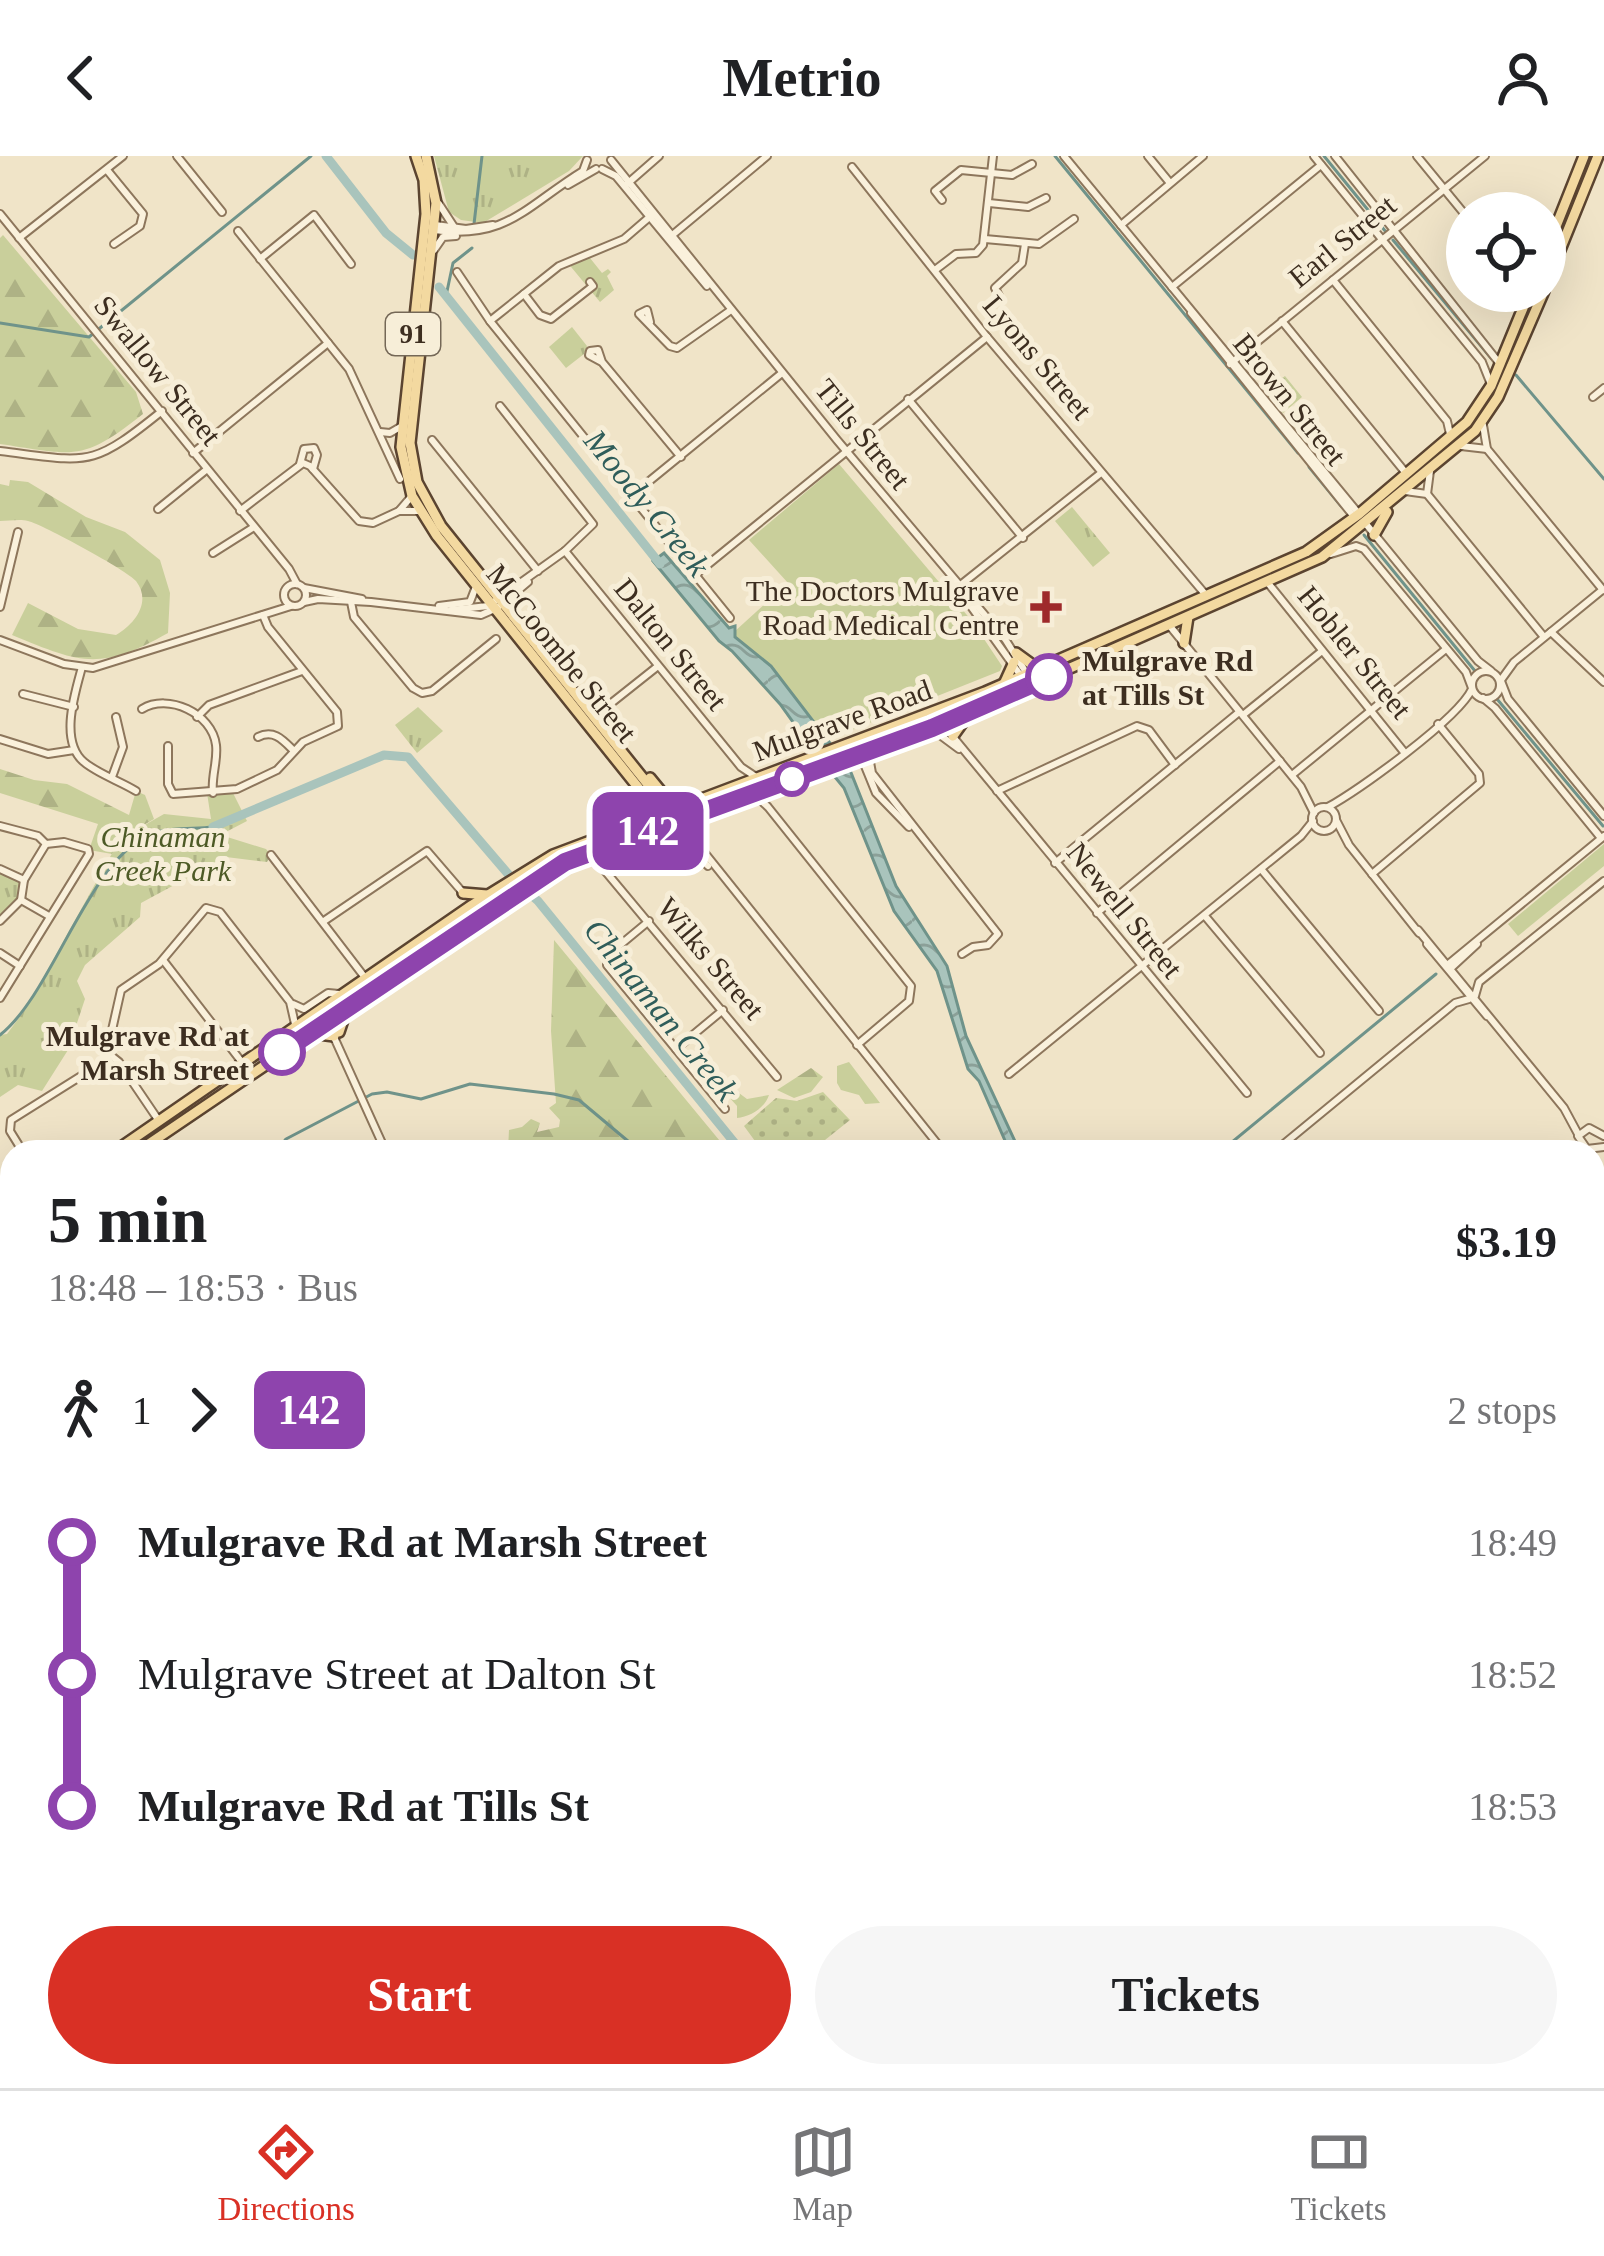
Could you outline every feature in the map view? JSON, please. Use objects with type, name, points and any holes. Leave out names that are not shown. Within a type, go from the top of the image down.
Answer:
[{"type":"main road","name":"91","points":[[404,444],[430,256],[431,227],[416,156]]},
{"type":"main road","name":"91","points":[[404,444],[401,426],[436,195],[426,156]]},
{"type":"main road","points":[[1587,184],[1602,179],[1595,158]]},
{"type":"main road","points":[[1566,214],[1595,158]]},
{"type":"main road","name":"Mulgrave Road","points":[[1566,232],[1595,158]]},
{"type":"main road","name":"Mulgrave Road","points":[[155,1140],[523,887],[608,838],[673,822],[937,726],[1029,678],[1187,611],[1268,583],[1360,519],[1467,422],[1491,386],[1527,312]]},
{"type":"main road","name":"Mulgrave Road","points":[[1360,519],[1401,494],[1483,422],[1505,383],[1532,312]]},
{"type":"main road","name":"McCoombe Street","points":[[404,444],[412,496],[420,511],[498,603],[641,792],[668,809]]},
{"type":"main road","name":"McCoombe Street","points":[[404,444],[430,510],[478,580]]},
{"type":"main road","points":[[1374,535],[1401,494]]},
{"type":"main road","name":"Mulgrave Road","points":[[1187,611],[1208,596],[1318,552]]},
{"type":"main road","name":"McCoombe Street","points":[[498,603],[632,764],[642,768],[665,797],[673,822]]},
{"type":"main road","points":[[1184,644],[1187,611]]},
{"type":"main road","points":[[1015,658],[1029,678]]},
{"type":"main road","points":[[1004,684],[1015,658]]},
{"type":"main road","name":"Mulgrave Road","points":[[132,1140],[512,878],[668,809],[1029,678]]},
{"type":"main road","points":[[953,736],[972,711]]},
{"type":"main road","points":[[933,712],[937,726]]},
{"type":"main road","points":[[608,838],[641,792]]},
{"type":"main road","points":[[463,892],[487,895]]},
{"type":"main road","points":[[311,1033],[336,1034],[347,1008]]},
{"type":"street","points":[[20,238],[123,156]]},
{"type":"street","points":[[177,156],[222,212]]},
{"type":"street","points":[[626,185],[659,156]]},
{"type":"street","points":[[670,236],[767,156]]},
{"type":"street","points":[[935,270],[956,254],[976,253],[985,239],[994,156]]},
{"type":"street","name":"Brown Street","points":[[1064,156],[1360,519]]},
{"type":"street","points":[[1148,156],[1170,183]]},
{"type":"street","points":[[1120,225],[1203,156]]},
{"type":"street","points":[[1314,156],[1482,362],[1491,386]]},
{"type":"street","points":[[1335,156],[1500,364]]},
{"type":"street","points":[[1417,156],[1446,192]]},
{"type":"street","name":"Earl Street","points":[[1232,363],[1485,156]]},
{"type":"street","points":[[430,256],[446,236],[477,236],[494,229],[555,191],[583,171],[587,158]]},
{"type":"street","name":"Tills Street","points":[[587,158],[626,185]]},
{"type":"street","points":[[555,191],[611,158]]},
{"type":"street","name":"Tills Street","points":[[611,158],[626,185],[1029,678]]},
{"type":"street","points":[[942,200],[935,191],[961,170],[1012,175],[1033,164]]},
{"type":"street","points":[[1172,287],[1321,165]]},
{"type":"street","name":"Lyons Street","points":[[853,166],[988,337],[1208,596]]},
{"type":"street","points":[[106,170],[143,214],[140,226],[114,244]]},
{"type":"street","points":[[436,195],[454,227]]},
{"type":"street","points":[[989,203],[1028,206],[1046,199]]},
{"type":"street","name":"Swallow Street","points":[[0,214],[301,586]]},
{"type":"street","points":[[260,259],[314,215],[351,264]]},
{"type":"street","points":[[490,321],[567,262],[624,239],[651,215]]},
{"type":"street","points":[[985,239],[1045,242],[1074,219]]},
{"type":"street","points":[[431,227],[476,229],[508,220]]},
{"type":"street","points":[[431,227],[472,233],[494,229]]},
{"type":"street","points":[[238,232],[354,377],[400,479]]},
{"type":"street","points":[[999,296],[995,288],[1022,263],[1025,244]]},
{"type":"street","points":[[457,272],[490,321],[730,617]]},
{"type":"street","points":[[1333,280],[1447,421],[1447,442]]},
{"type":"street","points":[[524,294],[540,315],[551,319],[593,286]]},
{"type":"street","points":[[650,322],[670,346],[677,347],[731,310]]},
{"type":"street","points":[[1282,322],[1407,474]]},
{"type":"street","points":[[695,575],[988,337]]},
{"type":"street","points":[[1484,340],[1496,346],[1511,337]]},
{"type":"street","points":[[193,452],[328,343]]},
{"type":"street","points":[[602,362],[681,457]]},
{"type":"street","points":[[1482,362],[1500,364]]},
{"type":"street","name":"Brown Street","points":[[1232,363],[1491,671]]},
{"type":"street","points":[[631,496],[782,373]]},
{"type":"street","points":[[1592,397],[1604,388]]},
{"type":"street","points":[[908,399],[1023,538]]},
{"type":"street","points":[[452,610],[498,603],[593,524],[500,406]]},
{"type":"street","points":[[0,451],[91,459],[112,451],[162,411]]},
{"type":"street","points":[[1447,421],[1467,422]]},
{"type":"street","points":[[1483,422],[1487,449],[1603,589],[1514,662],[1494,694],[1495,708]]},
{"type":"street","points":[[383,439],[401,426]]},
{"type":"street","points":[[383,439],[404,444]]},
{"type":"street","points":[[432,440],[538,571]]},
{"type":"street","points":[[1460,446],[1487,449]]},
{"type":"street","points":[[240,511],[299,464],[304,449],[314,448],[313,469]]},
{"type":"street","points":[[299,464],[313,469],[359,521],[374,523],[400,511],[420,511]]},
{"type":"street","points":[[158,509],[207,469]]},
{"type":"street","points":[[1430,471],[1427,494],[1548,634],[1604,682]]},
{"type":"street","points":[[958,587],[1102,472]]},
{"type":"street","points":[[1401,494],[1427,494]]},
{"type":"street","points":[[400,511],[412,496]]},
{"type":"street","points":[[1318,552],[1343,518],[1345,506]]},
{"type":"street","points":[[213,553],[254,526]]},
{"type":"street","points":[[0,607],[18,532]]},
{"type":"street","points":[[1318,552],[1361,547],[1466,672],[1472,689],[1495,708],[1602,837],[1448,968]]},
{"type":"street","name":"Dalton Street","points":[[565,551],[741,767],[756,777]]},
{"type":"street","name":"Swallow Street","points":[[278,557],[291,606]]},
{"type":"street","points":[[512,615],[515,598],[538,571]]},
{"type":"street","points":[[1187,611],[1188,577]]},
{"type":"street","points":[[424,608],[470,602],[478,580],[499,590],[514,587]]},
{"type":"street","name":"Hobler Street","points":[[1268,583],[1404,752]]},
{"type":"street","points":[[472,615],[525,585]]},
{"type":"street","points":[[301,586],[304,602]]},
{"type":"street","points":[[262,615],[277,606],[285,591],[301,586],[354,600],[452,610],[502,622],[532,651]]},
{"type":"street","points":[[0,640],[82,667],[113,664],[304,602],[354,600]]},
{"type":"street","points":[[354,600],[360,623],[422,693],[430,692],[496,639]]},
{"type":"street","points":[[168,746],[168,784],[173,794],[237,790],[270,774],[294,751],[340,722],[262,615]]},
{"type":"street","points":[[1166,620],[1301,787],[1336,818],[1349,845],[1564,1108],[1579,1140]]},
{"type":"street","points":[[1292,775],[1446,649]]},
{"type":"street","points":[[1055,862],[1322,651]]},
{"type":"street","points":[[1009,1075],[1301,836],[1313,817],[1351,795],[1461,705],[1479,676],[1478,661]]},
{"type":"street","points":[[1466,672],[1479,676],[1514,662]]},
{"type":"street","points":[[595,716],[658,665]]},
{"type":"street","points":[[82,667],[83,682],[70,733],[74,749],[85,763],[136,791]]},
{"type":"street","points":[[197,717],[208,705],[303,670]]},
{"type":"street","points":[[1491,671],[1501,680],[1508,699],[1604,816]]},
{"type":"street","points":[[23,694],[74,707]]},
{"type":"street","points":[[1461,705],[1494,694],[1508,699]]},
{"type":"street","points":[[142,709],[170,701],[206,723],[216,742],[213,793]]},
{"type":"street","points":[[112,777],[123,747],[116,717]]},
{"type":"street","points":[[1372,874],[1478,786],[1480,779],[1438,724]]},
{"type":"street","name":"Newell Street","points":[[937,726],[953,736],[1247,1093]]},
{"type":"street","name":"Newell Street","points":[[937,726],[967,755]]},
{"type":"street","points":[[997,791],[1137,726],[1149,730],[1175,765]]},
{"type":"street","points":[[259,737],[276,735],[294,751]]},
{"type":"street","points":[[0,739],[48,754],[74,749]]},
{"type":"street","points":[[873,781],[870,762],[880,748]]},
{"type":"street","points":[[854,757],[998,934],[988,945],[973,946],[962,954]]},
{"type":"street","points":[[1097,914],[1280,761]]},
{"type":"street","points":[[738,783],[741,767]]},
{"type":"street","points":[[768,807],[771,786]]},
{"type":"street","points":[[1301,787],[1313,817],[1349,845]]},
{"type":"street","points":[[752,793],[768,807],[913,992],[904,1006],[857,1045]]},
{"type":"street","points":[[1301,836],[1325,830],[1351,795]]},
{"type":"street","name":"McCoombe Street","points":[[673,822],[934,1140]]},
{"type":"street","points":[[0,826],[38,836],[46,844]]},
{"type":"street","points":[[607,869],[608,838]]},
{"type":"street","points":[[0,998],[89,851],[64,842],[46,844]]},
{"type":"street","points":[[0,921],[21,900],[24,880],[46,844]]},
{"type":"street","points":[[324,920],[427,851],[481,916]]},
{"type":"street","name":"Wilks Street","points":[[589,852],[777,1077]]},
{"type":"street","points":[[271,855],[366,979]]},
{"type":"street","points":[[0,869],[24,880]]},
{"type":"street","points":[[1261,869],[1379,1011]]},
{"type":"street","points":[[1288,1140],[1455,1003],[1472,998],[1479,982],[1604,881]]},
{"type":"street","points":[[21,900],[49,916]]},
{"type":"street","points":[[16,1140],[10,1131],[12,1119],[103,1063],[109,1054],[121,990],[163,960],[199,913],[210,908],[220,912],[290,1002],[302,1009],[328,993],[343,995]]},
{"type":"street","points":[[1205,916],[1320,1053]]},
{"type":"street","points":[[649,921],[606,960],[725,1108]]},
{"type":"street","points":[[1455,1003],[1462,983],[1459,967],[1496,924]]},
{"type":"street","points":[[1418,930],[1446,954],[1460,954]]},
{"type":"street","points":[[1429,941],[1448,968]]},
{"type":"street","points":[[1448,968],[1472,950]]},
{"type":"street","points":[[0,953],[20,966]]},
{"type":"street","points":[[163,960],[251,1074]]},
{"type":"street","points":[[1462,983],[1479,982]]},
{"type":"street","points":[[290,1002],[295,1028]]},
{"type":"street","points":[[323,1009],[381,1140]]},
{"type":"street","points":[[676,1049],[723,1010]]},
{"type":"street","points":[[109,1054],[160,1121]]},
{"type":"street","points":[[1564,1108],[1603,1134]]},
{"type":"street","points":[[1578,1136],[1595,1125]]},
{"type":"green space","points":[[434,156],[583,156],[569,171],[483,223],[461,220],[449,212]]},
{"type":"green space","points":[[3,235],[136,392],[143,414],[90,448],[62,452],[0,444]]},
{"type":"green space","points":[[586,253],[602,273],[611,272],[607,276],[614,290],[600,302],[567,262]]},
{"type":"green space","points":[[572,327],[587,346],[566,368],[549,347]]},
{"type":"green space","points":[[1285,376],[1302,397],[1283,413],[1264,391]]},
{"type":"green space","points":[[839,464],[972,621],[1002,666],[1000,671],[827,740],[771,666],[734,632],[788,583],[749,540]]},
{"type":"green space","points":[[10,480],[28,482],[86,517],[125,532],[160,560],[170,593],[168,633],[124,654],[90,659],[55,652],[12,635],[28,603],[78,629],[116,635],[135,619],[142,597],[136,581],[102,558],[28,521],[0,521],[0,484],[9,486]]},
{"type":"green space","points":[[1072,507],[1110,553],[1093,567],[1055,521]]},
{"type":"green space","points":[[418,707],[443,731],[417,753],[395,725]]},
{"type":"green space","points":[[0,769],[67,784],[129,815],[136,791],[145,795],[154,819],[120,839],[112,854],[89,850],[98,824],[0,793]]},
{"type":"green space","name":"Chinaman Creek Park","points":[[232,791],[247,821],[224,836],[266,849],[271,855],[267,862],[226,857],[141,903],[140,917],[85,965],[77,981],[85,999],[68,1050],[42,1091],[18,1085],[0,1097],[0,1035],[7,1034],[27,1007],[120,839],[164,814],[211,819],[207,793]]},
{"type":"green space","points":[[1604,844],[1604,866],[1518,936],[1508,924]]},
{"type":"green space","points":[[0,871],[21,881],[18,899],[0,918]]},
{"type":"green space","points":[[554,940],[719,1140],[508,1140],[509,1130],[531,1119],[540,1123],[537,1132],[559,1127],[560,1120],[549,1108],[556,1103],[551,1031]]},
{"type":"green space","points":[[849,1062],[880,1103],[865,1104],[859,1095],[841,1090],[837,1066]]},
{"type":"green space","points":[[811,1068],[823,1077],[811,1092],[794,1098],[777,1090]]},
{"type":"green space","points":[[735,1090],[747,1099],[769,1095],[756,1111],[737,1118],[737,1106],[728,1096]]},
{"type":"green space","points":[[823,1092],[850,1120],[825,1140],[754,1140],[744,1126],[776,1098],[797,1101]]},
{"type":"water","points":[[664,553],[729,628],[735,626],[735,637],[771,666],[830,743],[813,750],[780,704],[719,641],[653,561]]},
{"type":"water","points":[[848,765],[896,886],[947,966],[966,1036],[1014,1140],[1005,1140],[979,1081],[968,1069],[937,971],[894,911],[844,788],[830,771]]},
{"type":"waterway","points":[[0,323],[89,337],[311,156]]},
{"type":"waterway","name":"Moody Creek","points":[[326,156],[386,233],[413,255]]},
{"type":"waterway","points":[[474,224],[482,156]]},
{"type":"waterway","points":[[1055,156],[1298,453]]},
{"type":"waterway","points":[[1324,156],[1386,232]]},
{"type":"waterway","points":[[1393,240],[1491,358]]},
{"type":"waterway","points":[[446,296],[453,263],[472,248]]},
{"type":"waterway","name":"Moody Creek","points":[[439,287],[660,564]]},
{"type":"waterway","points":[[1516,375],[1604,479]]},
{"type":"waterway","points":[[1309,467],[1341,506]]},
{"type":"waterway","points":[[1364,535],[1475,671]]},
{"type":"waterway","points":[[1497,699],[1603,826]]},
{"type":"waterway","name":"Chinaman Creek","points":[[213,827],[384,755],[408,757],[509,875],[538,901],[732,1140]]},
{"type":"waterway","name":"Chinaman Creek","points":[[0,1035],[38,988],[112,865],[134,844],[157,832],[213,827]]},
{"type":"waterway","points":[[1235,1140],[1436,974]]},
{"type":"waterway","points":[[285,1140],[372,1094],[421,1099],[470,1084],[579,1100],[627,1140]]},
{"type":"bus line","name":"142","points":[[282,1052],[565,862],[932,728],[1049,677]]},
{"type":"place","name":"The Doctors Mulgrave Road Medical Centre","points":[[1046,607]]},
{"type":"place","name":"Mulgrave Rd at Tills St","points":[[1049,677]]},
{"type":"place","name":"Mulgrave Rd at Marsh Street","points":[[282,1052]]}]
